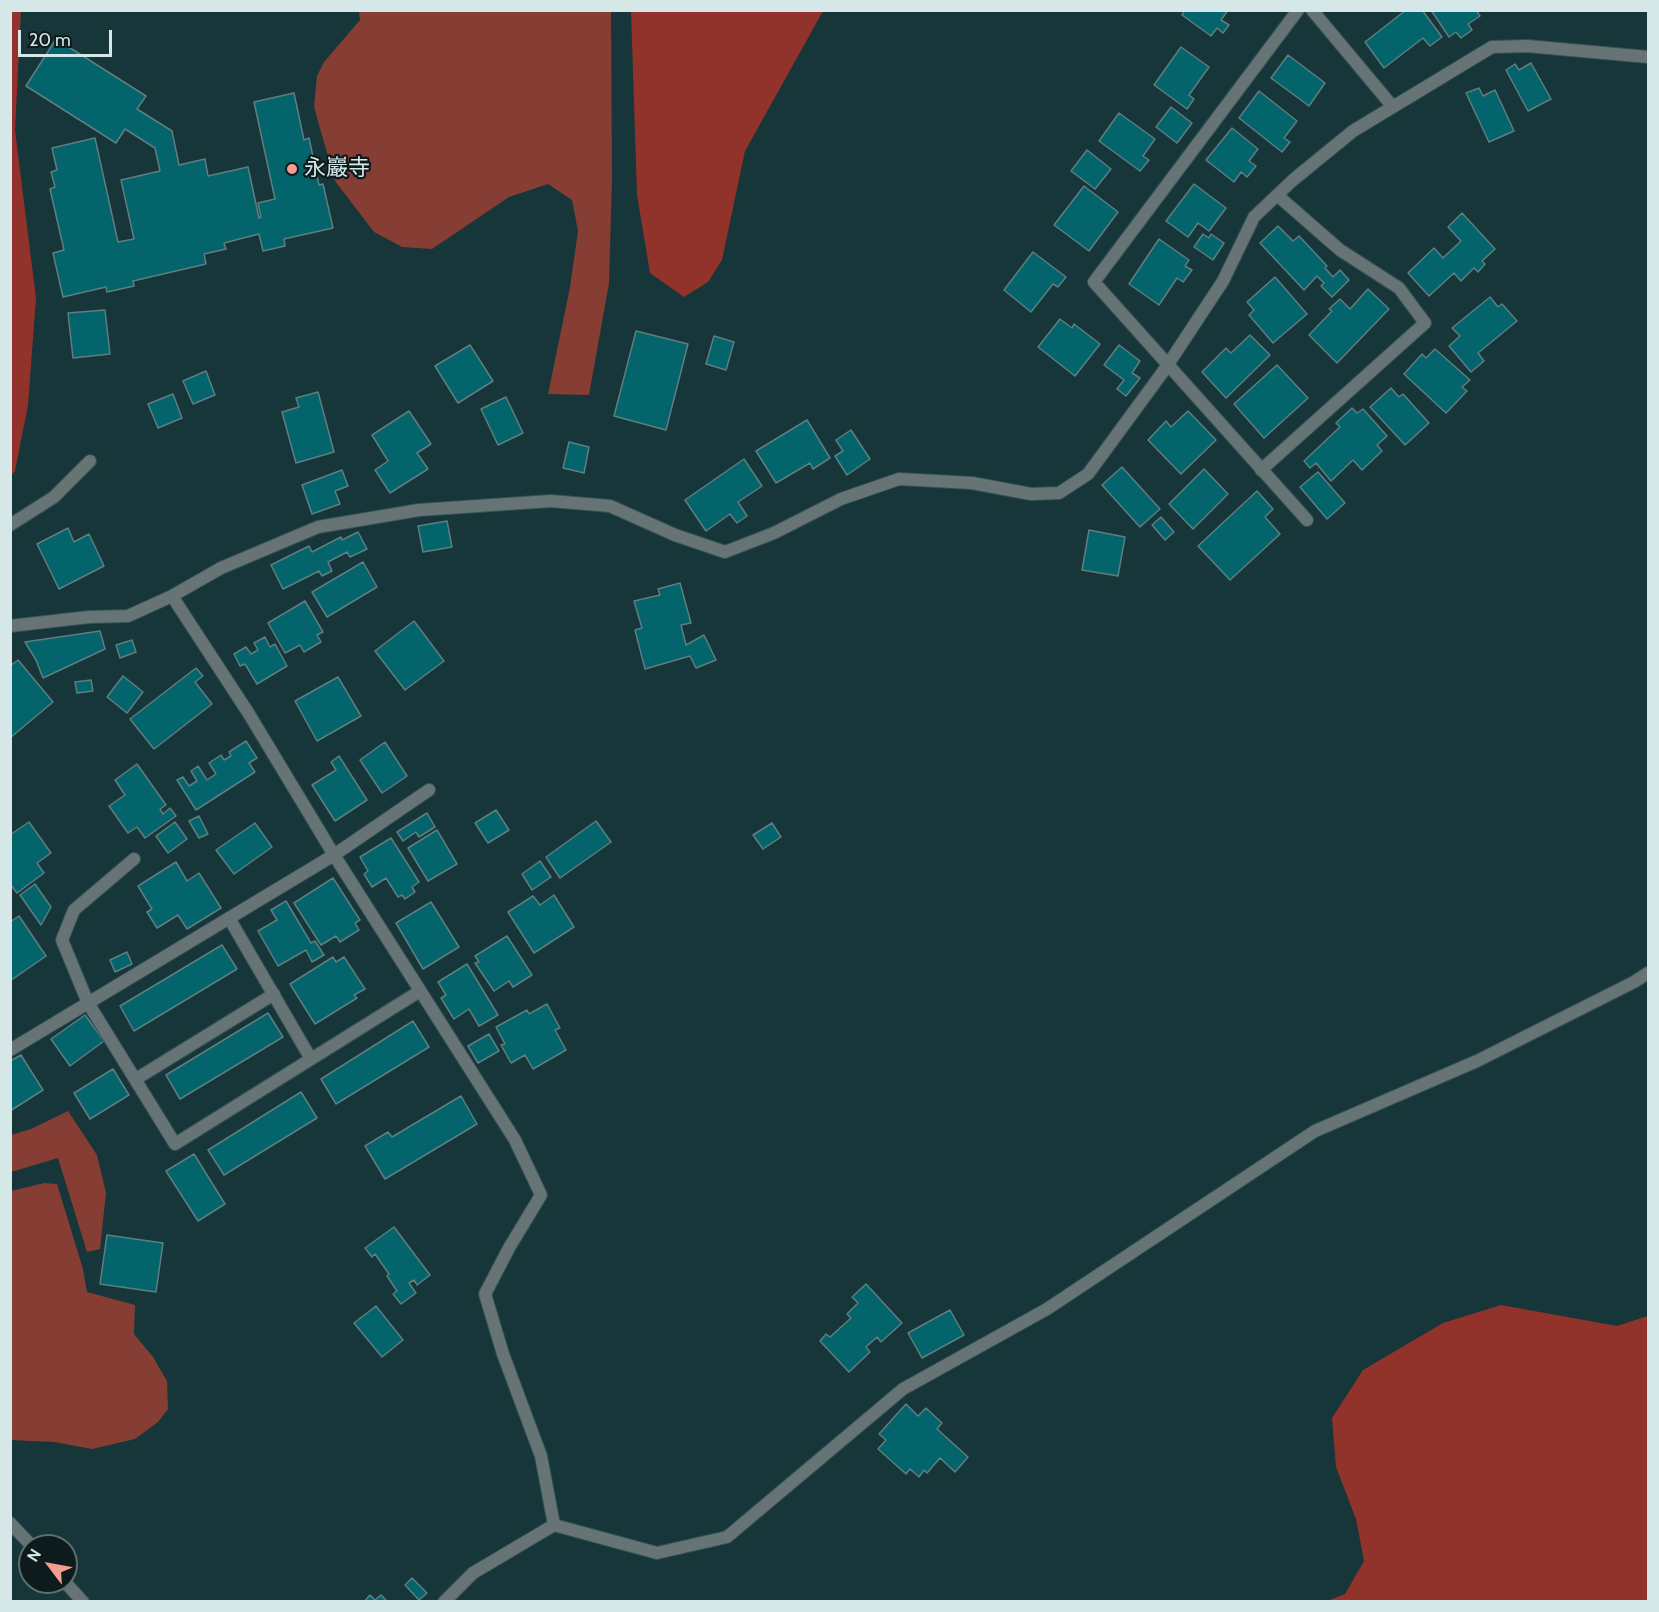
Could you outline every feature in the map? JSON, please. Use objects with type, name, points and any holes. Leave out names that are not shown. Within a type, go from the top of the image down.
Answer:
[{"type":"street","points":[[1298,10],[1094,282],[1306,520]]},
{"type":"street","points":[[1312,10],[1393,107]]},
{"type":"street","points":[[10,626],[89,617],[128,616],[172,596],[221,568],[318,527],[419,510],[551,501],[610,506],[675,535],[724,552],[774,533],[841,499],[899,479],[972,483],[1031,494],[1059,493],[1088,474],[1167,364],[1223,281],[1254,217],[1353,131],[1492,47],[1527,46],[1648,57]]},
{"type":"street","points":[[1261,470],[1425,323],[1399,288],[1340,250],[1277,195]]},
{"type":"street","points":[[10,525],[54,497],[90,461]]},
{"type":"street","points":[[172,596],[249,714],[334,855],[515,1140],[541,1195],[485,1294],[503,1354],[541,1456],[554,1525]]},
{"type":"street","points":[[10,1050],[334,855],[429,790]]},
{"type":"street","points":[[134,859],[74,910],[62,940],[88,1003],[175,1144],[420,991]]},
{"type":"street","points":[[229,918],[311,1059]]},
{"type":"street","points":[[444,1602],[473,1573],[554,1525],[657,1553],[727,1537],[903,1389],[1047,1309],[1315,1131],[1477,1061],[1648,973]]},
{"type":"street","points":[[136,1080],[274,994]]},
{"type":"street","points":[[10,1523],[21,1534]]},
{"type":"shaded area","points":[[10,11],[21,11],[15,130],[36,298],[28,405],[15,471],[11,476]]},
{"type":"shaded area","points":[[359,11],[611,11],[612,179],[609,283],[589,395],[548,394],[570,287],[578,231],[572,200],[548,184],[509,197],[432,249],[402,247],[374,232],[335,181],[314,107],[317,76],[324,62],[360,20]]},
{"type":"shaded area","points":[[631,11],[823,11],[745,151],[722,260],[708,282],[684,297],[650,273],[637,195]]},
{"type":"shaded area","points":[[68,1111],[97,1155],[106,1193],[100,1249],[87,1252],[58,1158],[11,1172],[11,1135],[31,1129]]},
{"type":"shaded area","points":[[44,1183],[57,1184],[83,1269],[87,1292],[135,1305],[134,1334],[153,1357],[167,1381],[168,1409],[158,1422],[135,1439],[92,1449],[54,1442],[11,1440],[11,1191]]},
{"type":"shaded area","points":[[1501,1305],[1617,1326],[1648,1316],[1648,1601],[1327,1601],[1345,1594],[1364,1561],[1356,1519],[1336,1467],[1332,1418],[1363,1370],[1443,1323]]},
{"type":"building","points":[[1185,10],[1228,10],[1221,20],[1229,25],[1223,33],[1217,28],[1211,36],[1182,15]]},
{"type":"building","points":[[1406,10],[1422,10],[1442,37],[1430,46],[1423,38],[1384,68],[1365,42]]},
{"type":"building","points":[[1431,10],[1476,10],[1480,16],[1468,24],[1472,30],[1461,38],[1456,32],[1449,37]]},
{"type":"building","name":"永巖寺","points":[[56,39],[146,96],[137,109],[172,131],[179,165],[205,159],[208,176],[248,167],[259,218],[261,217],[258,203],[275,199],[254,102],[294,93],[304,140],[309,138],[319,185],[323,184],[333,228],[284,239],[285,246],[263,251],[259,234],[224,243],[226,249],[204,254],[206,264],[133,281],[134,286],[107,292],[106,287],[63,297],[53,253],[64,250],[50,189],[55,187],[51,172],[57,170],[52,148],[95,138],[118,242],[134,239],[121,180],[160,171],[155,148],[125,129],[116,143],[26,86]]},
{"type":"building","points":[[1181,47],[1209,67],[1189,95],[1194,99],[1187,109],[1154,85]]},
{"type":"building","points":[[1288,55],[1325,83],[1309,106],[1271,78]]},
{"type":"building","points":[[1531,63],[1551,99],[1528,111],[1506,70],[1515,64],[1519,70]]},
{"type":"building","points":[[1479,88],[1483,96],[1495,90],[1514,131],[1489,142],[1466,93]]},
{"type":"building","points":[[1259,91],[1297,121],[1284,138],[1290,142],[1282,152],[1239,118]]},
{"type":"building","points":[[1171,107],[1192,123],[1177,143],[1156,127]]},
{"type":"building","points":[[1119,113],[1155,139],[1143,156],[1149,160],[1140,171],[1099,141]]},
{"type":"building","points":[[1232,128],[1258,149],[1249,161],[1256,166],[1247,177],[1241,172],[1234,182],[1206,160]]},
{"type":"building","points":[[1087,150],[1111,169],[1095,189],[1071,171]]},
{"type":"building","points":[[1194,184],[1226,208],[1209,231],[1198,223],[1188,237],[1166,221]]},
{"type":"building","points":[[1084,186],[1118,212],[1089,251],[1054,225]]},
{"type":"building","points":[[1462,213],[1495,249],[1482,261],[1485,264],[1478,272],[1474,268],[1461,281],[1454,273],[1429,296],[1408,273],[1434,248],[1443,258],[1461,241],[1448,227]]},
{"type":"building","points":[[1278,226],[1293,241],[1299,236],[1327,266],[1325,268],[1333,277],[1340,270],[1349,280],[1332,297],[1321,286],[1324,283],[1317,276],[1304,290],[1260,243]]},
{"type":"building","points":[[1203,234],[1209,238],[1211,234],[1224,243],[1213,260],[1194,247]]},
{"type":"building","points":[[1159,239],[1189,260],[1185,266],[1192,270],[1183,282],[1177,278],[1159,305],[1129,284]]},
{"type":"building","points":[[1033,252],[1066,277],[1058,287],[1053,284],[1031,312],[1004,290]]},
{"type":"building","points":[[1275,277],[1307,314],[1273,343],[1249,315],[1254,310],[1247,302]]},
{"type":"building","points":[[1368,289],[1389,309],[1337,363],[1309,335],[1332,311],[1329,309],[1340,299],[1350,309]]},
{"type":"building","points":[[1490,297],[1498,307],[1502,304],[1517,321],[1478,353],[1484,361],[1471,372],[1449,346],[1460,336],[1452,328]]},
{"type":"building","points":[[105,310],[110,354],[73,358],[68,313]]},
{"type":"building","points":[[1060,319],[1072,328],[1074,324],[1100,344],[1075,376],[1038,347]]},
{"type":"building","points":[[636,331],[688,344],[666,430],[614,416]]},
{"type":"building","points":[[1250,335],[1270,355],[1226,398],[1202,372],[1226,348],[1231,353]]},
{"type":"building","points":[[714,336],[734,342],[726,370],[706,364]]},
{"type":"building","points":[[470,345],[493,381],[458,403],[435,366]]},
{"type":"building","points":[[1119,345],[1140,361],[1132,373],[1140,378],[1126,396],[1117,389],[1124,380],[1104,365]]},
{"type":"building","points":[[1435,349],[1470,380],[1462,387],[1467,391],[1446,413],[1404,374],[1422,354],[1426,358]]},
{"type":"building","points":[[1277,365],[1308,398],[1264,438],[1234,404]]},
{"type":"building","points":[[206,371],[215,395],[193,404],[183,381]]},
{"type":"building","points":[[1391,388],[1399,397],[1403,394],[1429,423],[1405,445],[1370,407]]},
{"type":"building","points":[[318,392],[334,452],[296,463],[282,412],[299,407],[296,398]]},
{"type":"building","points":[[173,394],[182,418],[158,428],[148,404]]},
{"type":"building","points":[[506,397],[523,433],[498,445],[481,409]]},
{"type":"building","points":[[1352,408],[1357,413],[1363,409],[1387,436],[1377,445],[1382,451],[1362,470],[1353,460],[1331,481],[1316,463],[1310,468],[1304,461],[1340,427],[1336,423]]},
{"type":"building","points":[[409,411],[431,444],[417,453],[428,469],[390,493],[375,470],[388,461],[372,435]]},
{"type":"building","points":[[1188,411],[1216,440],[1181,474],[1148,440],[1166,421],[1171,427]]},
{"type":"building","points":[[807,420],[830,458],[813,469],[810,463],[776,483],[756,451]]},
{"type":"building","points":[[851,430],[870,459],[847,475],[835,456],[843,451],[836,440]]},
{"type":"building","points":[[569,442],[589,447],[584,473],[563,468]]},
{"type":"building","points":[[744,459],[762,486],[738,502],[747,516],[737,523],[730,514],[706,531],[685,500]]},
{"type":"building","points":[[1122,467],[1160,509],[1140,527],[1102,485]]},
{"type":"building","points":[[1204,469],[1228,494],[1193,529],[1169,504]]},
{"type":"building","points":[[342,470],[348,486],[335,491],[340,504],[312,514],[302,485]]},
{"type":"building","points":[[1318,472],[1345,503],[1327,519],[1300,487]]},
{"type":"building","points":[[1257,491],[1273,509],[1265,517],[1280,534],[1230,580],[1198,546]]},
{"type":"building","points":[[1161,517],[1174,532],[1165,540],[1152,525]]},
{"type":"building","points":[[447,521],[452,547],[423,552],[418,526]]},
{"type":"building","points":[[68,528],[74,542],[89,534],[104,566],[59,589],[37,544]]},
{"type":"building","points":[[1089,530],[1125,537],[1118,576],[1082,570]]},
{"type":"building","points":[[358,532],[367,549],[350,557],[347,552],[328,562],[332,571],[322,576],[319,571],[283,589],[271,565],[309,546],[312,552],[341,537],[342,540]]},
{"type":"building","points":[[363,562],[377,587],[327,617],[312,592]]},
{"type":"building","points":[[680,583],[691,623],[681,625],[686,645],[704,635],[716,660],[696,668],[690,656],[645,669],[635,630],[642,628],[634,601],[660,595],[658,589]]},
{"type":"building","points":[[305,601],[323,632],[317,635],[321,642],[304,652],[300,645],[285,653],[268,623]]},
{"type":"building","points":[[414,621],[444,661],[405,690],[375,651]]},
{"type":"building","points":[[100,631],[105,649],[43,678],[25,642]]},
{"type":"building","points":[[265,637],[270,647],[275,644],[287,666],[257,684],[245,664],[240,666],[234,654],[246,647],[251,654],[258,650],[254,643]]},
{"type":"building","points":[[132,640],[136,652],[120,658],[116,645]]},
{"type":"building","points":[[18,660],[53,702],[10,738],[10,666]]},
{"type":"building","points":[[196,668],[203,676],[195,682],[212,704],[154,749],[130,719]]},
{"type":"building","points":[[123,676],[143,692],[127,713],[107,697]]},
{"type":"building","points":[[338,677],[361,716],[317,741],[295,701]]},
{"type":"building","points":[[91,680],[93,691],[77,693],[75,682]]},
{"type":"building","points":[[246,741],[257,758],[249,763],[255,772],[196,810],[177,780],[183,777],[189,786],[197,781],[191,771],[198,766],[207,780],[216,774],[209,763],[221,755],[224,760],[231,756],[229,752]]},
{"type":"building","points":[[385,742],[407,776],[382,793],[360,760]]},
{"type":"building","points":[[339,756],[367,800],[335,821],[312,785],[336,770],[331,762]]},
{"type":"building","points":[[137,764],[166,805],[160,809],[163,814],[170,808],[176,816],[145,838],[137,827],[128,833],[109,806],[125,795],[115,780]]},
{"type":"building","points":[[496,810],[509,830],[488,843],[475,823]]},
{"type":"building","points":[[427,813],[435,827],[419,837],[416,832],[403,841],[397,832]]},
{"type":"building","points":[[199,816],[208,834],[199,838],[189,821]]},
{"type":"building","points":[[596,821],[611,842],[560,878],[546,857]]},
{"type":"building","points":[[29,822],[51,853],[37,863],[44,873],[17,893],[10,884],[10,835]]},
{"type":"building","points":[[175,822],[187,839],[168,853],[156,836]]},
{"type":"building","points":[[255,823],[272,847],[234,874],[216,850]]},
{"type":"building","points":[[772,823],[781,837],[763,849],[753,835]]},
{"type":"building","points":[[437,830],[457,864],[428,881],[408,848]]},
{"type":"building","points":[[391,838],[419,882],[412,887],[415,892],[405,899],[402,895],[398,897],[386,878],[372,887],[364,874],[368,871],[360,857]]},
{"type":"building","points":[[540,861],[551,877],[532,890],[522,874]]},
{"type":"building","points":[[176,862],[187,881],[199,873],[221,908],[187,929],[178,915],[157,928],[147,912],[152,909],[138,886]]},
{"type":"building","points":[[333,878],[360,920],[355,923],[359,930],[340,942],[336,936],[321,945],[294,903]]},
{"type":"building","points":[[35,884],[51,907],[41,925],[20,895]]},
{"type":"building","points":[[554,895],[574,927],[534,953],[508,912],[533,896],[540,905]]},
{"type":"building","points":[[286,901],[311,943],[315,941],[324,955],[312,962],[306,950],[278,966],[258,931],[277,920],[271,910]]},
{"type":"building","points":[[431,902],[459,947],[423,969],[396,923]]},
{"type":"building","points":[[19,916],[46,956],[10,981],[10,922]]},
{"type":"building","points":[[507,936],[532,975],[513,987],[509,981],[494,991],[475,963],[479,962],[475,956]]},
{"type":"building","points":[[222,945],[237,969],[134,1031],[120,1006]]},
{"type":"building","points":[[127,952],[132,964],[115,972],[110,960]]},
{"type":"building","points":[[333,957],[336,962],[344,957],[365,989],[354,995],[357,998],[315,1024],[290,984]]},
{"type":"building","points":[[467,964],[498,1015],[479,1026],[469,1009],[454,1019],[441,998],[446,995],[438,982]]},
{"type":"building","points":[[547,1004],[560,1028],[555,1030],[566,1050],[533,1069],[525,1055],[511,1063],[501,1045],[505,1044],[496,1027],[527,1010],[529,1014]]},
{"type":"building","points":[[268,1013],[283,1037],[180,1099],[166,1075]]},
{"type":"building","points":[[85,1015],[104,1041],[70,1066],[51,1039]]},
{"type":"building","points":[[413,1021],[429,1047],[336,1104],[321,1079]]},
{"type":"building","points":[[489,1034],[499,1051],[478,1063],[468,1046]]},
{"type":"building","points":[[21,1055],[43,1090],[10,1111],[10,1061]]},
{"type":"building","points":[[113,1069],[129,1095],[90,1119],[74,1093]]},
{"type":"building","points":[[301,1092],[317,1118],[224,1175],[208,1150]]},
{"type":"building","points":[[461,1096],[477,1124],[385,1179],[365,1146],[388,1132],[392,1137]]},
{"type":"building","points":[[194,1154],[225,1204],[198,1221],[166,1171]]},
{"type":"building","points":[[394,1227],[430,1275],[417,1285],[414,1280],[409,1283],[416,1293],[401,1304],[393,1294],[397,1291],[387,1276],[389,1274],[375,1254],[372,1257],[365,1248]]},
{"type":"building","points":[[107,1235],[163,1243],[156,1292],[100,1284]]},
{"type":"building","points":[[866,1284],[902,1323],[881,1342],[877,1337],[866,1347],[870,1352],[849,1372],[820,1341],[826,1334],[830,1337],[851,1318],[847,1314],[858,1303],[852,1297]]},
{"type":"building","points":[[376,1306],[403,1340],[382,1357],[354,1323]]},
{"type":"building","points":[[950,1310],[964,1335],[922,1358],[908,1333]]},
{"type":"building","points":[[906,1404],[918,1416],[926,1408],[942,1423],[937,1429],[968,1457],[955,1472],[940,1458],[927,1473],[924,1470],[919,1477],[910,1469],[906,1474],[878,1449],[886,1440],[879,1434]]},
{"type":"building","points":[[412,1578],[427,1593],[419,1600],[405,1585]]},
{"type":"building","points":[[370,1595],[375,1600],[381,1595],[388,1602],[364,1602]]},
{"type":"place","name":"永巖寺","points":[[292,169]]}]
